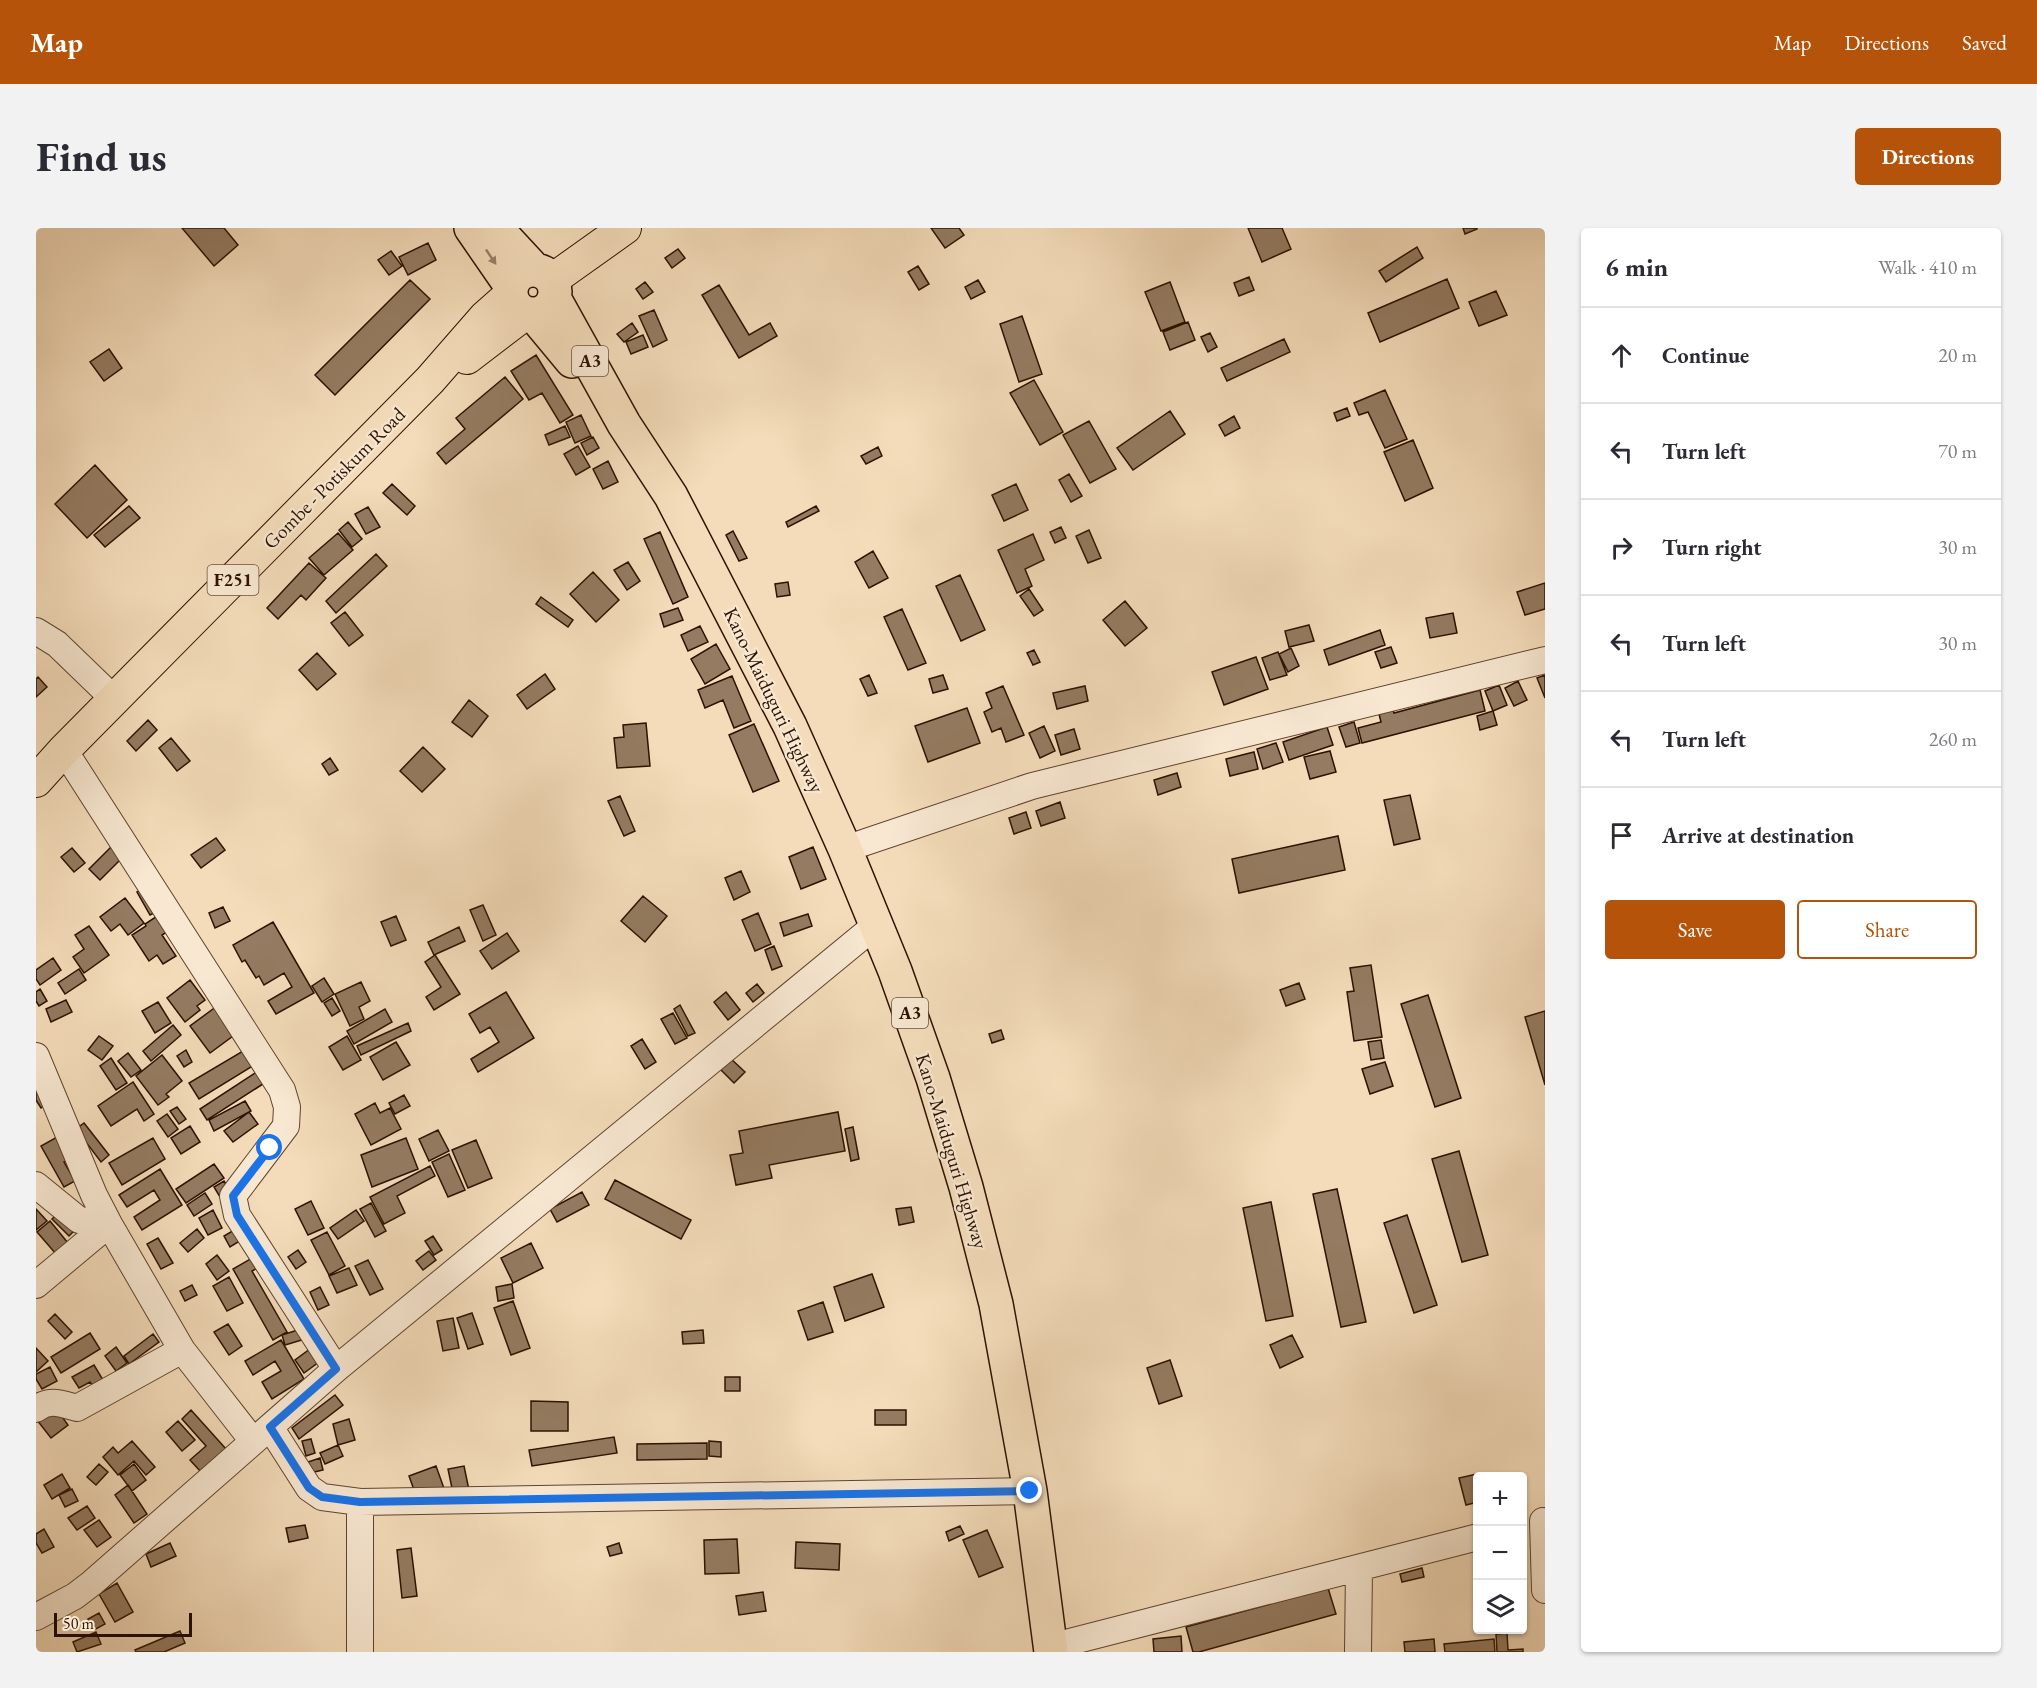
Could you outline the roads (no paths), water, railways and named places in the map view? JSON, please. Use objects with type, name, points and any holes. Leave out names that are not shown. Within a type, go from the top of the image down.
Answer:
[{"type":"highway","name":"Kano-Maiduguri Highway","points":[[471,228],[531,294],[624,424],[671,496],[790,726],[845,849],[895,971],[933,1078],[966,1187],[996,1304],[1030,1491],[1051,1650]]},
{"type":"highway","name":"Kano-Maiduguri Highway","points":[[495,228],[531,294]]},
{"type":"main road","name":"Gombe - Potiskum Road","points":[[36,781],[64,750],[430,381],[485,317],[531,294],[625,228]]},
{"type":"street","points":[[36,631],[57,644],[115,700]]},
{"type":"street","points":[[845,849],[1032,786],[1545,660]]},
{"type":"street","points":[[64,750],[282,1090],[287,1107],[286,1126],[233,1196],[237,1215],[336,1369]]},
{"type":"street","points":[[36,1617],[75,1596],[92,1583],[336,1369],[876,925]]},
{"type":"street","points":[[36,1056],[94,1195],[182,1350],[309,1488],[322,1497],[360,1502],[1030,1491]]},
{"type":"street","points":[[36,1185],[79,1220],[109,1224]]},
{"type":"street","points":[[36,1285],[109,1224]]},
{"type":"street","points":[[36,1409],[43,1403],[52,1401],[77,1408],[182,1350]]},
{"type":"street","points":[[358,1651],[360,1502]]},
{"type":"street","points":[[1537,1522],[1545,1590]]},
{"type":"street","points":[[1051,1650],[1473,1539]]},
{"type":"street","points":[[1358,1652],[1359,1568]]}]
